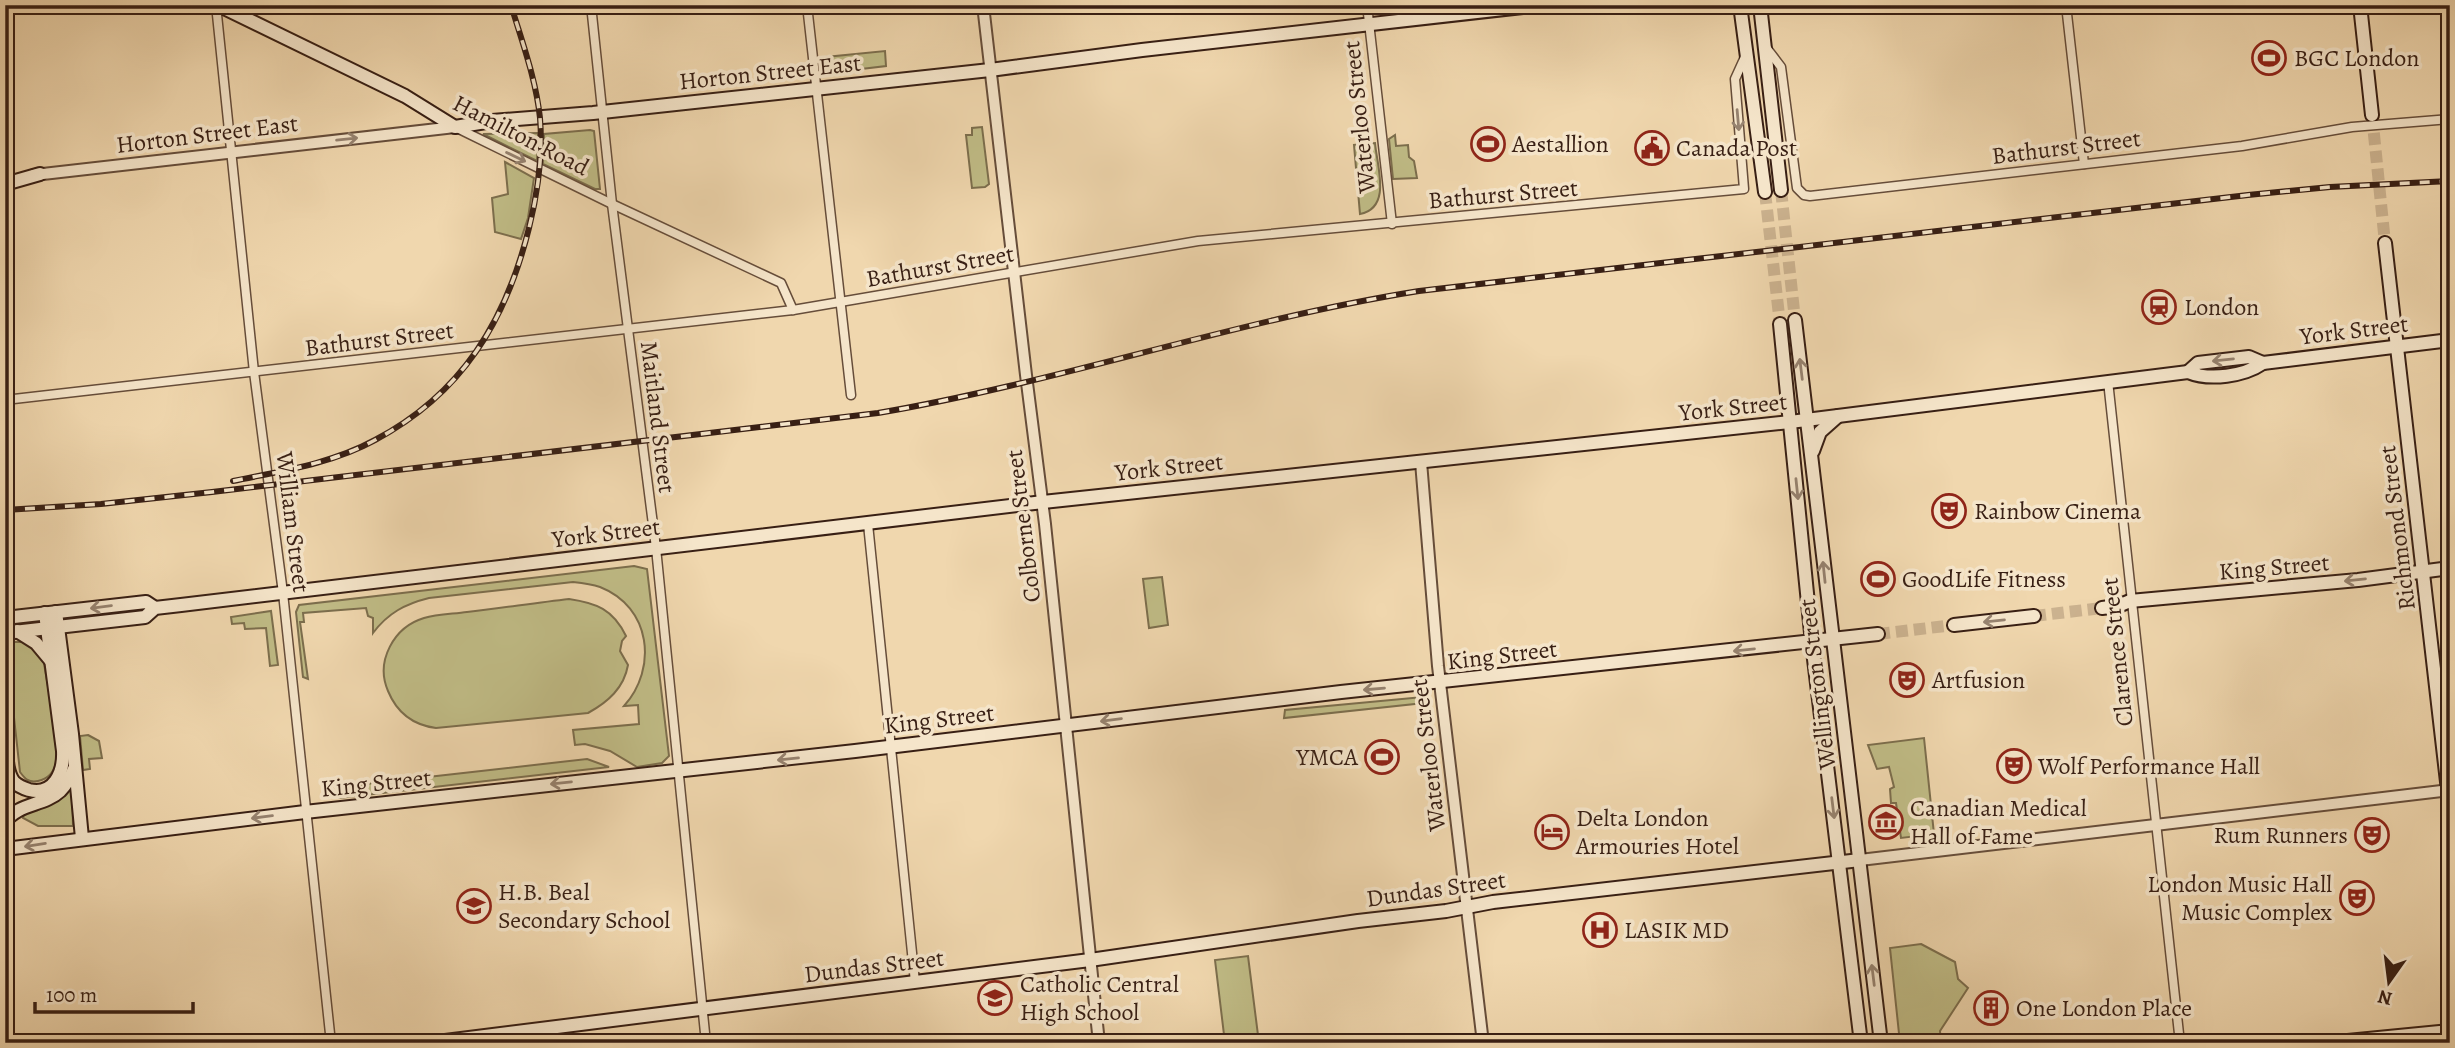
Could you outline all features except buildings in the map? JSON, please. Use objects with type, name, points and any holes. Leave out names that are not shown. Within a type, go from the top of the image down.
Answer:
[{"type":"main road","name":"Hamilton Road","points":[[217,5],[405,96],[455,127]]},
{"type":"main road","name":"Horton Street East","points":[[455,127],[990,70],[1540,5]]},
{"type":"main road","points":[[1740,5],[1765,192]]},
{"type":"main road","points":[[1760,5],[1781,190]]},
{"type":"main road","points":[[2360,5],[2372,115]]},
{"type":"main road","points":[[5,182],[40,174]]},
{"type":"main road","name":"Richmond Street","points":[[2385,243],[2450,808]]},
{"type":"main road","name":"Wellington Street","points":[[1795,320],[1881,1043]]},
{"type":"main road","name":"Wellington Street","points":[[1780,324],[1812,643],[1861,1043]]},
{"type":"main road","name":"York Street","points":[[11,632],[145,617],[155,608],[1042,502],[1790,422],[2188,372],[2201,377],[2251,371],[2263,363],[2450,340]]},
{"type":"main road","points":[[1812,455],[1820,432],[1840,415]]},
{"type":"main road","name":"King Street","points":[[2102,608],[2130,601],[2358,580],[2450,568]]},
{"type":"main road","name":"York Street","points":[[5,618],[146,602],[155,608]]},
{"type":"main road","points":[[50,613],[75,766],[82,838]]},
{"type":"main road","points":[[1954,625],[2034,616]]},
{"type":"main road","points":[[5,738],[10,775],[15,783],[33,791],[43,790],[57,780],[64,761],[51,661],[52,627]]},
{"type":"main road","points":[[11,632],[36,643],[51,661]]},
{"type":"main road","name":"King Street","points":[[5,849],[1341,692],[1878,634]]},
{"type":"main road","points":[[5,822],[21,808],[46,800],[60,791],[68,782],[75,766]]},
{"type":"main road","name":"Dundas Street","points":[[429,1043],[1090,960],[1493,902],[1860,860]]},
{"type":"main road","points":[[2327,1043],[2450,1031]]},
{"type":"street","name":"William Street","points":[[217,5],[254,372],[283,593],[331,1043]]},
{"type":"street","name":"Maitland Street","points":[[591,5],[612,204],[656,548],[706,1043]]},
{"type":"street","points":[[807,5],[851,396]]},
{"type":"street","name":"Colborne Street","points":[[983,5],[1042,502],[1099,1043]]},
{"type":"street","name":"Waterloo Street","points":[[1367,5],[1392,224]]},
{"type":"street","points":[[2066,5],[2084,164]]},
{"type":"street","name":"Bathurst Street","points":[[1764,44],[1781,68],[1796,183],[1800,192],[1810,196],[2258,144],[2352,127],[2450,119]]},
{"type":"street","name":"Bathurst Street","points":[[5,400],[628,331],[793,310],[1198,241],[1744,189],[1735,79],[1746,55]]},
{"type":"street","name":"Horton Street East","points":[[40,174],[455,127]]},
{"type":"street","name":"Hamilton Road","points":[[455,127],[781,283],[793,310]]},
{"type":"street","name":"Clarence Street","points":[[2108,381],[2180,1043]]},
{"type":"street","name":"Waterloo Street","points":[[1421,462],[1438,666],[1483,1043]]},
{"type":"street","points":[[868,524],[915,982]]},
{"type":"street","name":"Dundas Street","points":[[1860,860],[2449,790]]},
{"type":"shaded area","points":[[885,51],[886,66],[828,73],[826,57]]},
{"type":"shaded area","points":[[982,127],[989,184],[972,188],[966,135],[972,135],[972,128]]},
{"type":"shaded area","points":[[594,131],[600,189],[543,164],[544,134]]},
{"type":"shaded area","points":[[538,133],[537,161],[483,134]]},
{"type":"shaded area","points":[[1395,135],[1396,146],[1408,145],[1409,157],[1414,161],[1417,178],[1393,179],[1389,139]]},
{"type":"shaded area","points":[[1375,143],[1380,174],[1379,195],[1370,210],[1360,214],[1354,145]]},
{"type":"shaded area","points":[[505,162],[534,178],[528,218],[521,239],[495,232],[492,198],[508,194]]},
{"type":"shaded area","points":[[634,566],[647,569],[669,756],[662,763],[637,767],[610,751],[585,744],[575,745],[573,730],[639,724],[638,705],[624,706],[635,691],[642,674],[644,640],[639,623],[617,596],[593,585],[573,582],[429,598],[398,610],[373,633],[373,618],[368,616],[366,608],[303,613],[304,622],[300,622],[308,679],[303,677],[296,612],[299,605]]},
{"type":"shaded area","points":[[1162,577],[1168,625],[1149,628],[1143,579]]},
{"type":"shaded area","points":[[569,599],[603,609],[615,619],[626,636],[620,651],[628,665],[623,681],[608,699],[588,713],[436,728],[413,721],[396,706],[385,680],[386,657],[396,637],[413,622],[434,616]]},
{"type":"shaded area","points":[[271,611],[278,665],[270,666],[266,628],[245,629],[244,623],[232,624],[231,617]]},
{"type":"shaded area","points":[[11,642],[28,642],[38,651],[44,663],[57,753],[52,772],[45,779],[38,781],[28,780],[20,772],[9,672],[13,671]]},
{"type":"shaded area","points":[[1423,697],[1426,700],[1424,703],[1284,718],[1285,710]]},
{"type":"shaded area","points":[[88,735],[99,741],[102,758],[89,759],[90,769],[83,770],[80,736]]},
{"type":"shaded area","points":[[1924,738],[1934,834],[1901,838],[1896,803],[1891,803],[1890,789],[1894,787],[1889,767],[1877,769],[1868,745]]},
{"type":"shaded area","points":[[587,759],[609,767],[339,798],[334,796],[339,787]]},
{"type":"shaded area","points":[[72,785],[73,826],[38,826],[23,818],[24,812]]},
{"type":"shaded area","points":[[1921,944],[1955,962],[1958,979],[1968,988],[1940,1031],[1941,1043],[1900,1043],[1890,948]]},
{"type":"shaded area","points":[[1248,956],[1259,1043],[1225,1043],[1215,960]]},
{"type":"tunnel","points":[[2372,115],[2385,243]]},
{"type":"tunnel","points":[[1781,190],[1795,320]]},
{"type":"tunnel","points":[[1765,192],[1780,324]]},
{"type":"tunnel","points":[[2034,616],[2102,608]]},
{"type":"tunnel","points":[[1878,634],[1954,625]]},
{"type":"railway","points":[[233,481],[306,466],[375,440],[433,401],[476,352],[493,324],[519,262],[532,214],[540,160],[538,103],[511,5]]},
{"type":"railway","points":[[5,510],[101,504],[212,492],[878,413],[1014,385],[1283,318],[1419,291],[2248,195],[2330,187],[2450,181]]},
{"type":"place","name":"BGC London","points":[[2269,58]]},
{"type":"place","name":"Aestallion","points":[[1488,144]]},
{"type":"place","name":"Canada Post","points":[[1652,148]]},
{"type":"place","name":"London","points":[[2159,307]]},
{"type":"place","name":"Rainbow Cinema","points":[[1949,511]]},
{"type":"place","name":"GoodLife Fitness","points":[[1878,579]]},
{"type":"place","name":"Artfusion","points":[[1907,680]]},
{"type":"place","name":"YMCA","points":[[1382,757]]},
{"type":"place","name":"Wolf Performance Hall","points":[[2014,766]]},
{"type":"place","name":"Canadian Medical Hall of Fame","points":[[1886,822]]},
{"type":"place","name":"Delta London Armouries Hotel","points":[[1552,832]]},
{"type":"place","name":"Rum Runners","points":[[2372,835]]},
{"type":"place","name":"London Music Hall Music Complex","points":[[2357,898]]},
{"type":"place","name":"H.B. Beal Secondary School","points":[[474,906]]},
{"type":"place","name":"LASIK MD","points":[[1600,930]]},
{"type":"place","name":"Catholic Central High School","points":[[995,998]]},
{"type":"place","name":"One London Place","points":[[1991,1008]]}]
